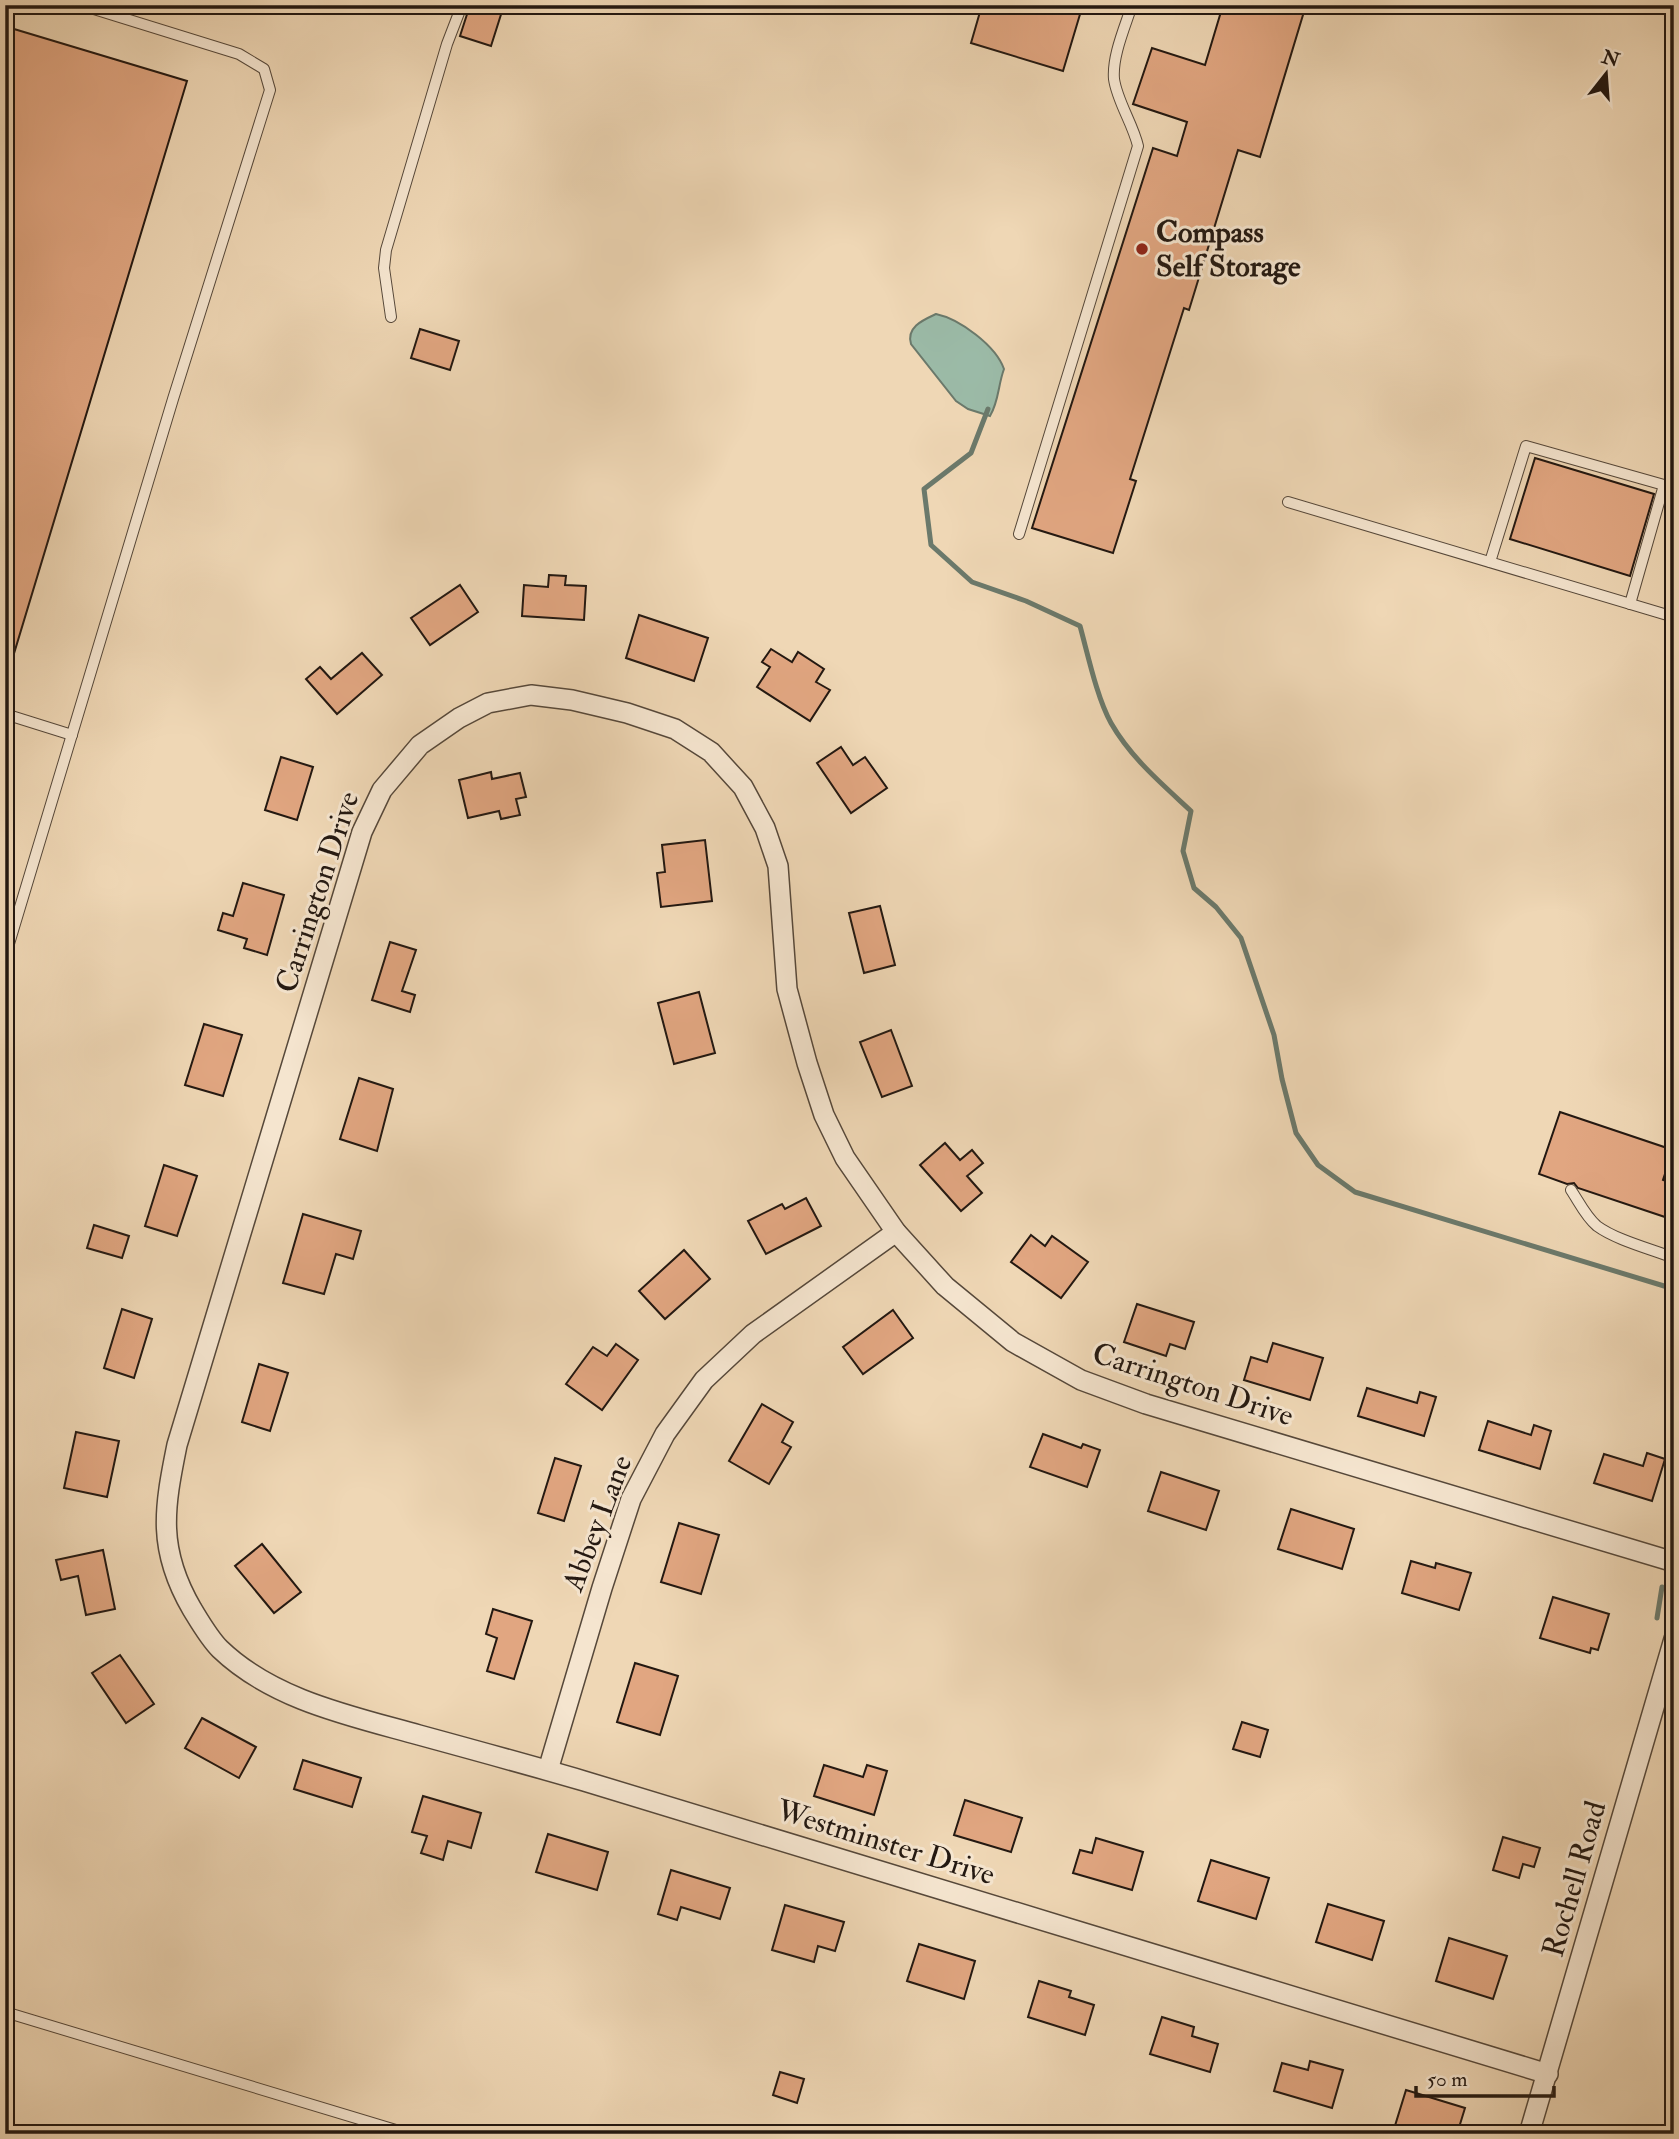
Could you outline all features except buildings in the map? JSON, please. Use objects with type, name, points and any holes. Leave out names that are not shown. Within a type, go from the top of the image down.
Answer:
[{"type":"street","name":"Carrington Drive","points":[[217,1647],[179,1587],[168,1549],[166,1502],[177,1445],[362,832],[382,790],[420,745],[458,718],[488,703],[531,695],[572,700],[627,713],[675,729],[711,752],[743,787],[765,828],[778,866],[787,989],[824,1115],[845,1158],[896,1233],[944,1286],[1013,1342],[1080,1380],[1146,1404],[1674,1562]]},
{"type":"street","name":"Abbey Lane","points":[[548,1770],[631,1499],[665,1434],[704,1380],[752,1335],[896,1233]]},
{"type":"street","name":"Rochell Road","points":[[1529,2134],[1674,1639]]},
{"type":"street","name":"Westminster Drive","points":[[217,1647],[247,1671],[301,1699],[345,1714],[548,1770],[1548,2074]]},
{"type":"lane","points":[[5,957],[270,90],[264,69],[239,54],[81,5]]},
{"type":"lane","points":[[391,317],[384,268],[386,250],[447,44],[462,5]]},
{"type":"lane","points":[[1019,534],[1138,146],[1114,80],[1116,60],[1132,5]]},
{"type":"lane","points":[[1490,562],[1526,446],[1664,485],[1630,604]]},
{"type":"lane","points":[[1288,502],[1674,617]]},
{"type":"lane","points":[[5,714],[72,735]]},
{"type":"lane","points":[[1571,1190],[1597,1226],[1608,1233],[1674,1258]]},
{"type":"lane","points":[[5,2012],[409,2134]]},
{"type":"shaded area","points":[[936,314],[956,321],[976,335],[1000,360],[1004,369],[990,416],[968,409],[956,401],[911,344],[913,329]]},
{"type":"waterway","points":[[988,409],[971,453],[924,489],[931,545],[972,582],[1026,601],[1080,626],[1097,689],[1111,723],[1137,759],[1191,811],[1183,851],[1194,888],[1216,907],[1241,938],[1274,1035],[1296,1133],[1318,1165],[1355,1192],[1674,1289]]},
{"type":"waterway","points":[[1657,1618],[1662,1587]]},
{"type":"place","name":"Compass Self Storage","points":[[1142,249]]}]
